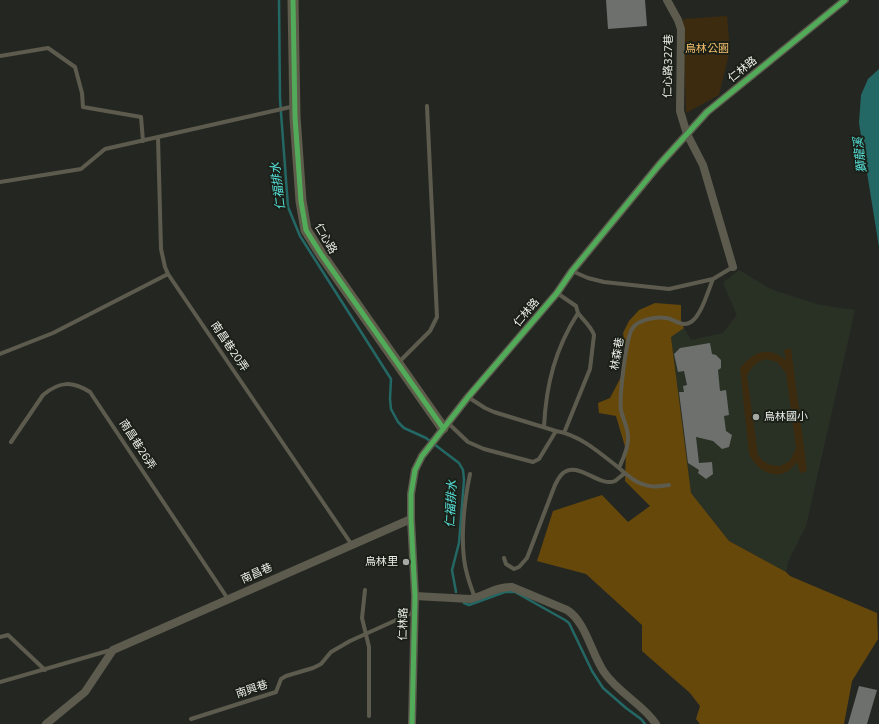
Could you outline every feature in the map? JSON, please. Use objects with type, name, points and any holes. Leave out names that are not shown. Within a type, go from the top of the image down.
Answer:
[{"type":"street","name":"仁心路","points":[[293,0],[290,108],[306,230],[442,429]]},
{"type":"street","name":"仁心路327巷","points":[[667,0],[678,20],[681,29],[680,111],[687,134],[703,165],[733,267]]},
{"type":"street","name":"仁林路","points":[[412,724],[415,596],[411,494],[415,470],[422,456],[468,397],[557,293],[572,271],[659,165],[707,112],[845,0]]},
{"type":"street","name":"南昌巷","points":[[113,650],[411,519]]},
{"type":"street","points":[[415,596],[475,598],[506,587],[512,587],[567,610],[578,620],[604,672],[613,684],[647,712],[656,724]]},
{"type":"street","points":[[46,724],[85,692],[113,650]]},
{"type":"lane","points":[[0,56],[48,48],[75,67],[82,93],[83,107],[141,117],[143,141]]},
{"type":"lane","points":[[398,364],[430,331],[437,317],[427,106]]},
{"type":"lane","points":[[0,182],[81,169],[105,149],[290,108]]},
{"type":"lane","name":"南昌巷20弄","points":[[158,137],[161,249],[168,274],[352,545]]},
{"type":"lane","points":[[572,271],[588,278],[604,282],[669,289],[713,279],[733,267]]},
{"type":"lane","points":[[0,354],[53,333],[168,274]]},
{"type":"lane","name":"林森巷","points":[[619,468],[627,450],[628,440],[628,430],[621,410],[620,394],[628,340],[632,329],[637,324],[646,320],[663,317],[680,324],[692,322],[697,316],[713,279]]},
{"type":"lane","points":[[557,293],[576,306],[578,313],[592,330],[594,335],[590,369],[564,433]]},
{"type":"lane","points":[[544,427],[545,400],[552,372],[567,330],[578,313]]},
{"type":"lane","name":"南昌巷26弄","points":[[11,442],[44,395],[50,390],[61,384],[72,384],[90,392],[105,412],[228,600]]},
{"type":"lane","points":[[468,397],[490,410],[564,433],[592,446],[625,473],[642,484],[652,487],[669,485]]},
{"type":"lane","points":[[442,429],[484,449],[533,462],[539,459],[556,431]]},
{"type":"lane","points":[[504,558],[506,564],[514,569],[519,567],[527,558],[555,485],[562,474],[574,469],[600,480],[610,482],[625,473]]},
{"type":"lane","points":[[470,474],[464,512],[463,546],[466,574],[475,598]]},
{"type":"lane","points":[[365,590],[362,618],[369,647],[369,716]]},
{"type":"lane","name":"南興巷","points":[[191,719],[276,692],[281,679],[286,676],[321,664],[331,652],[365,634],[414,612]]},
{"type":"lane","points":[[0,637],[8,635],[45,670]]},
{"type":"lane","name":"南昌巷","points":[[0,682],[113,650]]},
{"type":"shaded area","name":"烏林國小","points":[[739,270],[776,291],[820,305],[855,310],[806,526],[788,562],[786,572],[729,541],[691,493],[671,336],[684,328],[691,340],[723,333],[737,315],[723,283]]},
{"type":"shaded area","points":[[655,303],[681,305],[681,323],[684,328],[671,337],[691,493],[729,541],[786,572],[790,576],[877,613],[878,639],[852,681],[844,724],[700,724],[696,719],[700,706],[690,693],[642,651],[642,625],[586,574],[537,561],[553,511],[602,495],[628,522],[650,506],[625,481],[626,450],[616,416],[599,413],[598,403],[610,398],[622,375],[627,357],[623,333],[629,321],[639,310]]},
{"type":"green space","name":"烏林公園","points":[[727,16],[730,50],[719,95],[686,113],[683,19]]},
{"type":"green space","points":[[791,348],[807,471],[800,473],[797,462],[788,471],[776,475],[765,472],[756,464],[749,454],[740,368],[750,358],[761,352],[773,353],[786,360],[784,350]],"holes":[[[766,359],[777,362],[786,373],[796,448],[790,461],[780,466],[770,465],[763,461],[758,455],[747,376],[752,367],[760,361]]]},
{"type":"water","name":"獅龍溪","points":[[879,69],[879,247],[859,123],[861,95],[868,79]]},
{"type":"building","points":[[606,0],[645,0],[647,26],[608,29]]},
{"type":"building","points":[[710,343],[712,354],[716,355],[721,360],[721,368],[718,370],[720,391],[726,390],[729,415],[724,416],[726,431],[732,435],[729,447],[722,449],[713,441],[696,437],[699,463],[712,462],[713,474],[706,479],[698,473],[699,470],[688,463],[679,392],[684,392],[683,386],[687,385],[684,371],[678,372],[674,354],[680,348]]},
{"type":"building","points":[[859,686],[877,690],[867,724],[848,724]]},
{"type":"waterway","name":"仁福排水","points":[[279,0],[280,99],[288,207],[300,236],[391,379],[391,409],[398,422],[404,428],[426,438],[459,463],[463,470],[464,480],[459,543],[452,570],[456,592]]},
{"type":"waterway","name":"仁福排水","points":[[464,603],[469,605],[505,592],[515,592],[565,620],[569,623],[592,671],[603,688],[645,724]]},
{"type":"cycle path","points":[[293,0],[295,117],[301,201],[306,230],[321,254],[443,428]]},
{"type":"cycle path","points":[[412,724],[415,596],[411,494],[415,470],[422,456],[468,397],[557,293],[572,271],[659,165],[707,112],[845,0]]},
{"type":"place","name":"烏林國小","points":[[756,417]]},
{"type":"place","name":"烏林里","points":[[406,562]]}]
